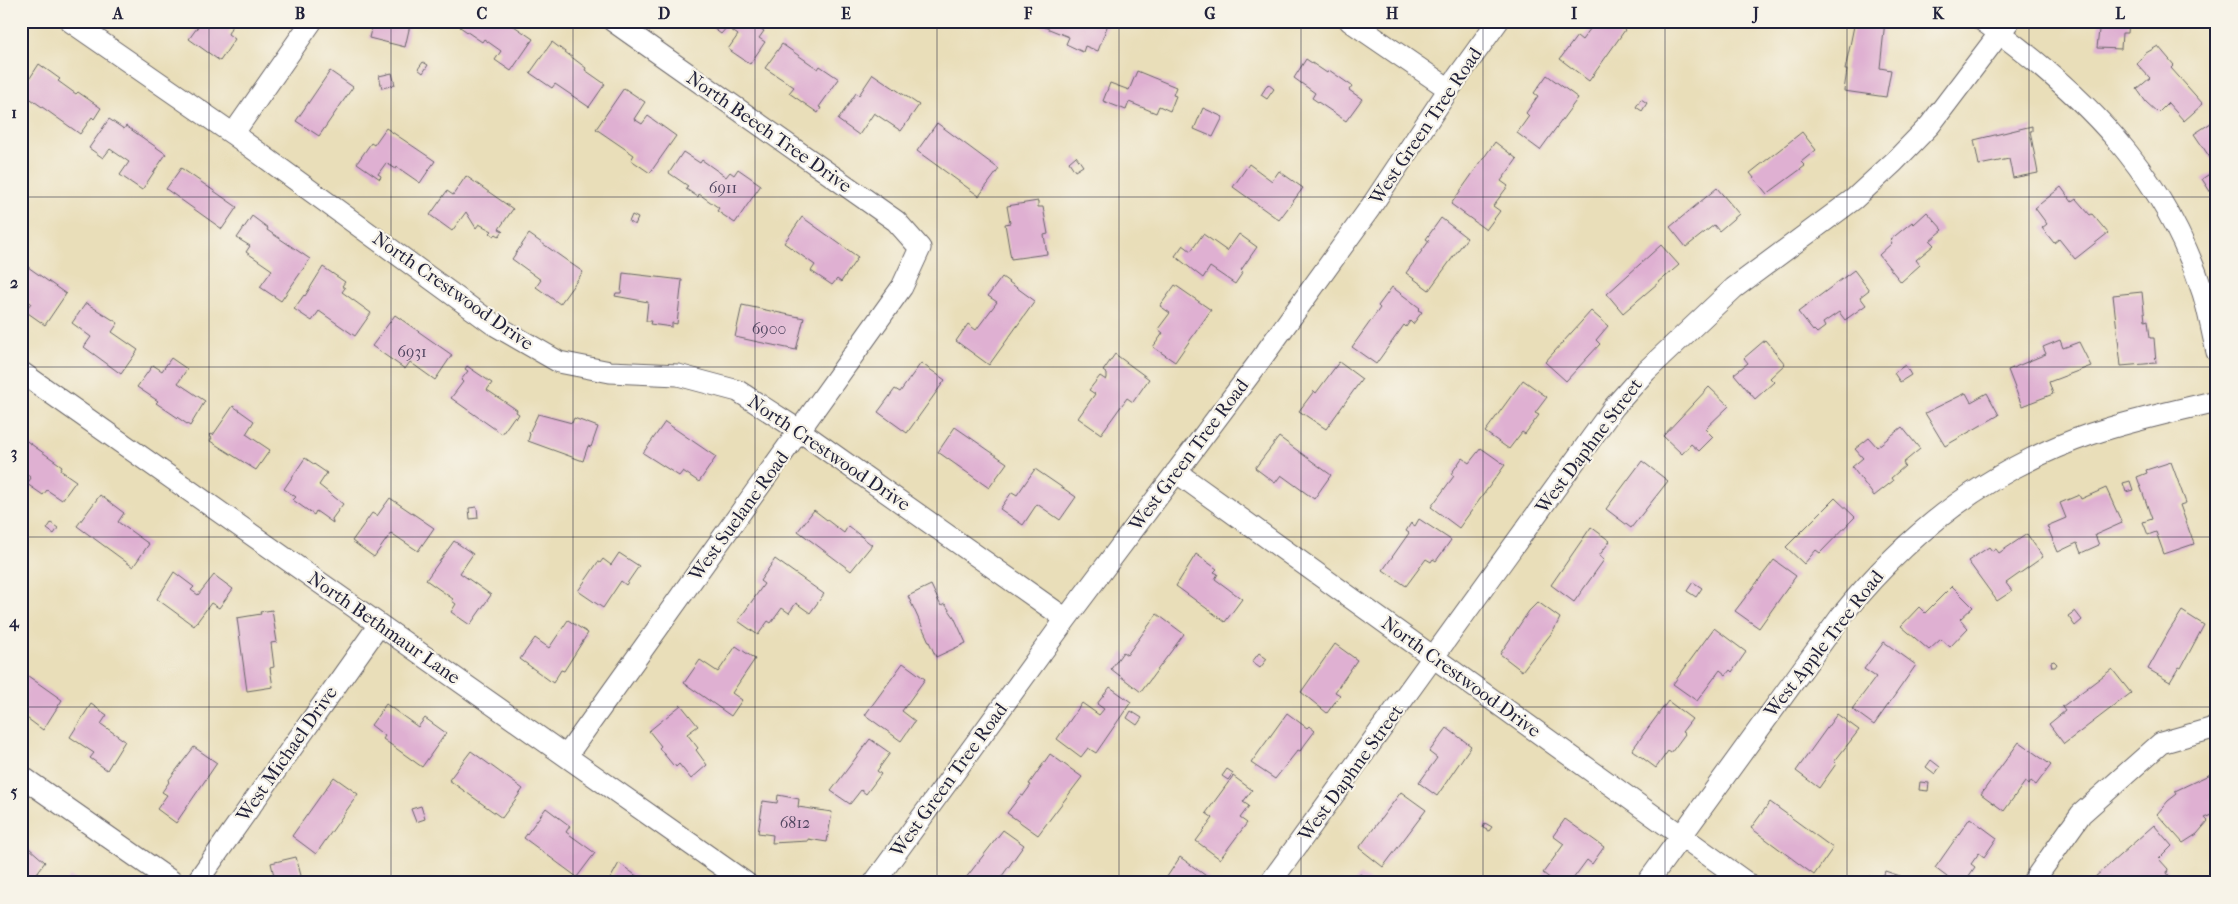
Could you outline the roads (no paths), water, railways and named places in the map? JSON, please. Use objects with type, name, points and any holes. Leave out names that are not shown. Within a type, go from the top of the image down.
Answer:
[{"type":"street","name":"North Crestwood Drive","points":[[70,21],[233,134],[493,324],[559,362],[610,372],[678,375],[738,390],[800,431],[1066,619]]},
{"type":"street","points":[[233,134],[312,21]]},
{"type":"street","name":"North Beech Tree Drive","points":[[613,21],[896,220],[920,248]]},
{"type":"street","points":[[1350,21],[1449,90]]},
{"type":"street","name":"West Green Tree Road","points":[[874,883],[1066,619],[1256,366],[1370,208],[1498,21]]},
{"type":"street","points":[[1983,21],[2005,28],[2099,118],[2131,155],[2175,225],[2203,293],[2217,352]]},
{"type":"street","name":"West Daphne Street","points":[[1270,883],[1614,407],[1646,371],[1734,288],[1854,199],[1894,162],[1930,124],[2005,28]]},
{"type":"street","name":"West Suelane Road","points":[[567,755],[902,287],[920,248]]},
{"type":"street","name":"North Bethmaur Lane","points":[[21,372],[379,625],[567,755],[746,883]]},
{"type":"street","name":"West Apple Tree Road","points":[[1647,883],[1870,579],[1935,520],[1971,493],[2009,470],[2089,434],[2120,424],[2217,401]]},
{"type":"street","name":"North Crestwood Drive","points":[[1176,472],[1747,883]]},
{"type":"street","name":"West Michael Drive","points":[[196,883],[379,625]]},
{"type":"street","points":[[2032,883],[2081,814],[2161,744],[2217,727]]},
{"type":"street","points":[[21,776],[174,883]]}]
